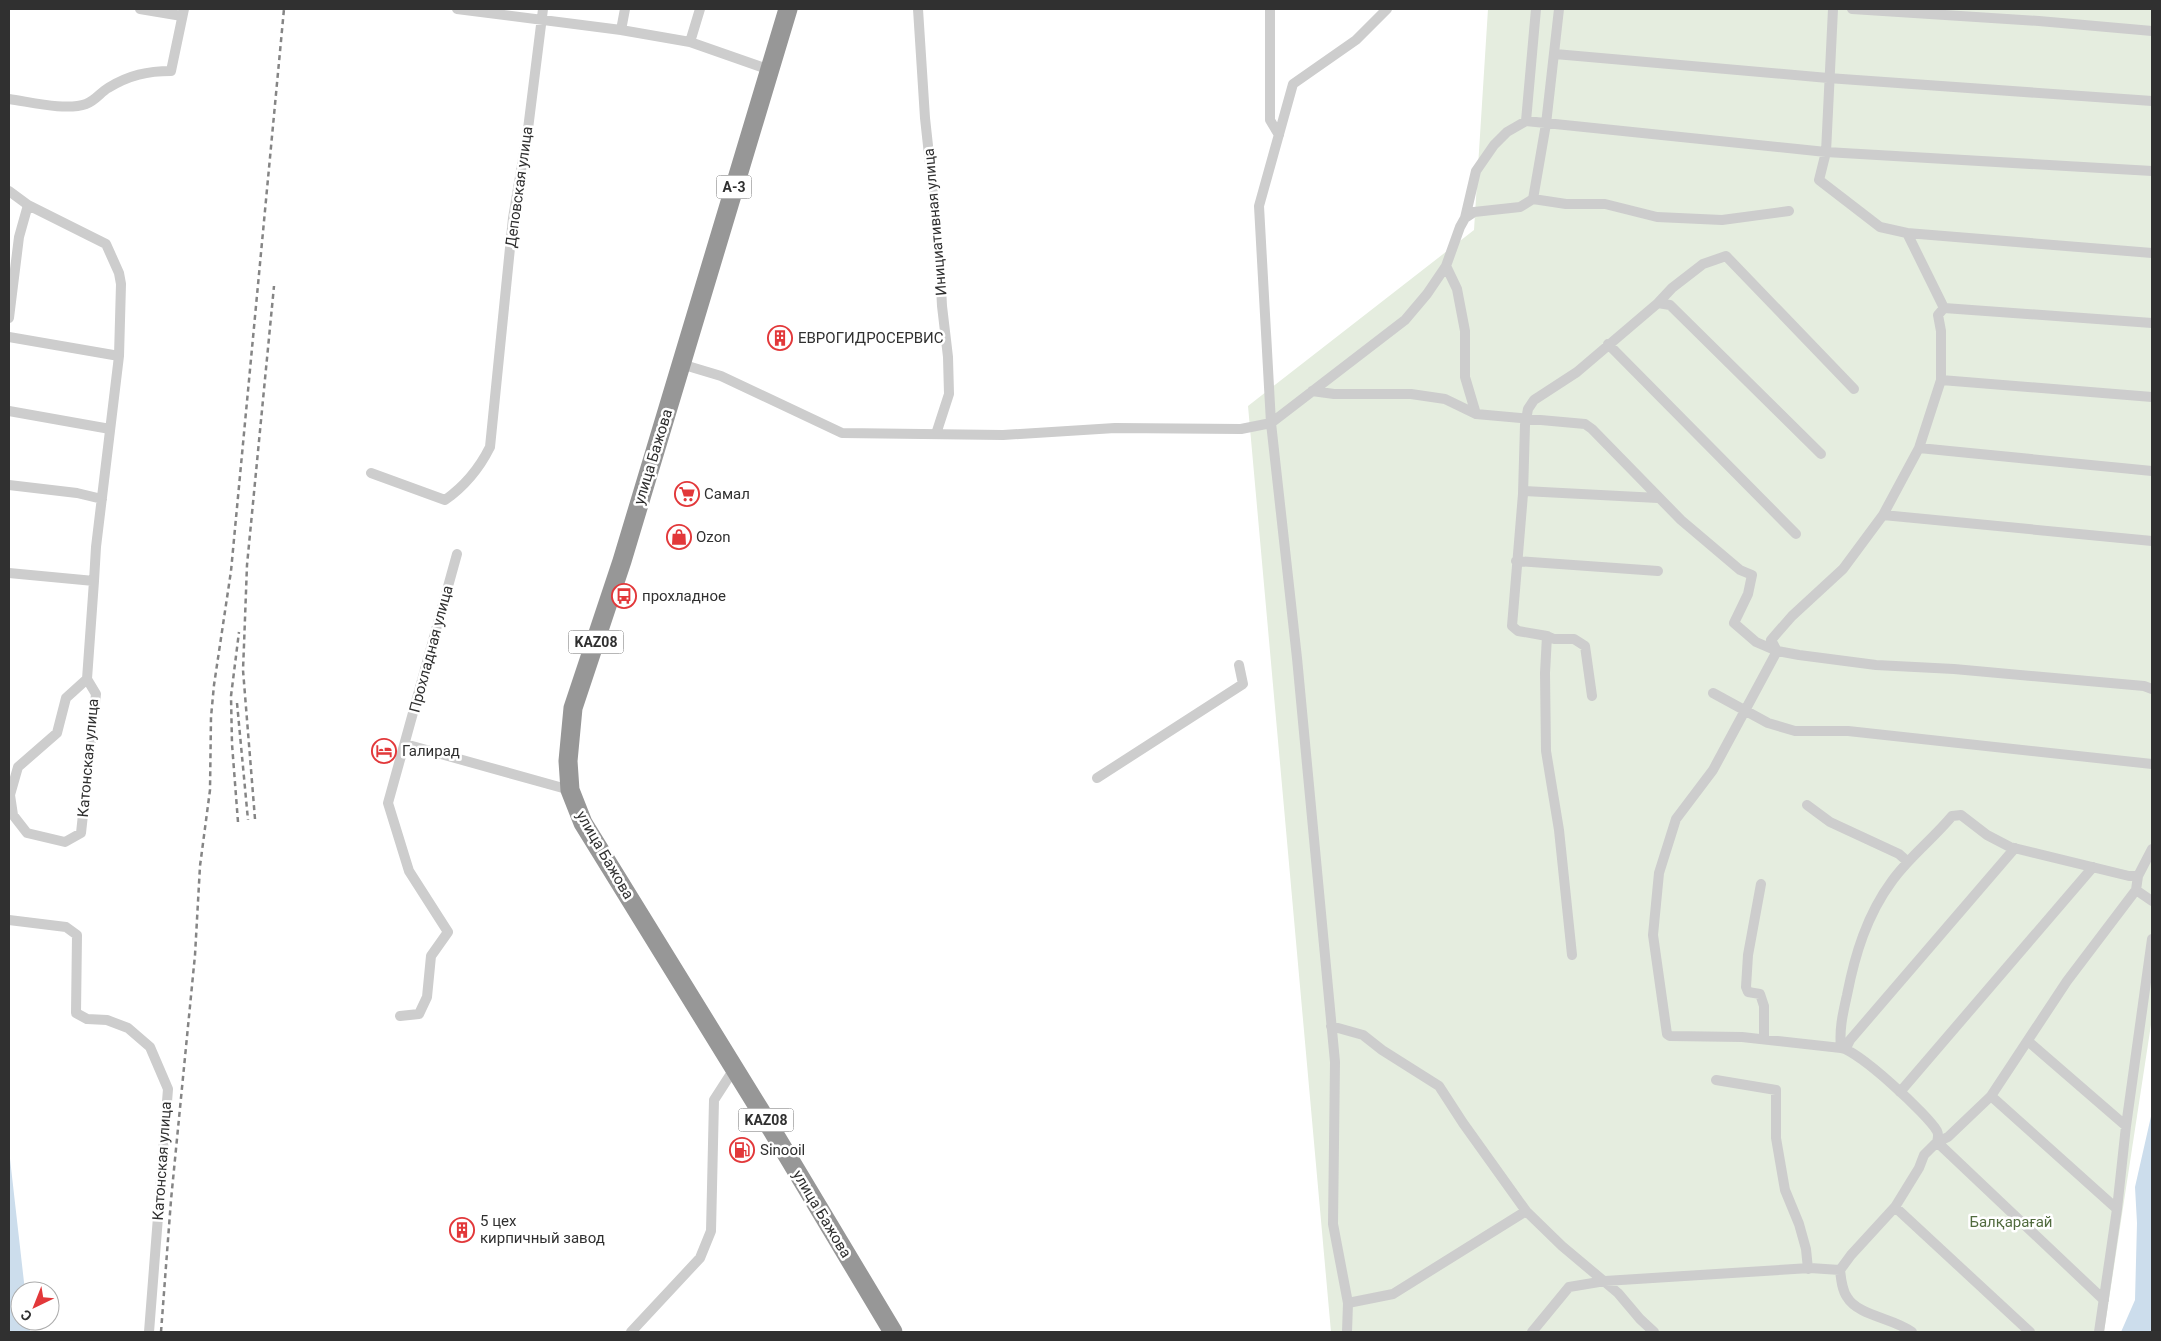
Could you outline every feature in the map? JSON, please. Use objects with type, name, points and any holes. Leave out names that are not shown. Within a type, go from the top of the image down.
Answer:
[{"type":"highway","name":"улица Бажова","points":[[788,9],[622,561],[573,708],[568,761],[570,790],[583,822],[893,1332]]},
{"type":"street","points":[[9,99],[74,107],[89,104],[108,88],[126,79],[150,71],[171,71],[183,12],[140,9]]},
{"type":"street","points":[[457,9],[542,14],[690,42],[770,70]]},
{"type":"street","points":[[621,30],[625,9]]},
{"type":"street","points":[[690,42],[700,9]]},
{"type":"street","name":"Инициативная улица","points":[[918,9],[925,118],[939,247],[942,306],[948,357],[949,394],[936,434]]},
{"type":"street","points":[[1270,9],[1270,120],[1279,135]]},
{"type":"street","points":[[1347,1332],[1348,1303],[1334,1224],[1335,1062],[1297,658],[1271,423],[1260,206],[1293,84],[1356,40],[1387,9]]},
{"type":"street","points":[[1526,121],[1536,9]]},
{"type":"street","points":[[1533,199],[1546,124],[1555,54],[1558,9]]},
{"type":"street","points":[[1833,9],[1828,78],[1826,152],[1819,180],[1880,227],[1907,233],[2152,253]]},
{"type":"street","points":[[1852,9],[2029,20],[2152,31]]},
{"type":"street","name":"Деповская улица","points":[[371,472],[445,500],[462,488],[482,463],[490,447],[513,218],[528,129],[542,14]]},
{"type":"street","points":[[1555,54],[1828,78],[2152,101]]},
{"type":"street","points":[[681,364],[721,376],[842,433],[1002,435],[1115,428],[1241,429],[1271,423],[1405,320],[1427,294],[1446,266],[1465,218],[1476,171],[1494,145],[1507,132],[1526,121],[1826,152],[2152,172]]},
{"type":"street","name":"Катонская улица","points":[[9,191],[28,205],[106,244],[119,273],[121,284],[120,356],[102,498],[94,582],[87,679],[96,694],[81,833],[65,842],[27,833],[13,815],[10,794],[18,767],[57,733],[66,698],[87,679]]},
{"type":"street","points":[[1465,218],[1474,212],[1520,206],[1533,199],[1566,204],[1605,204],[1657,217],[1722,220],[1789,210]]},
{"type":"street","points":[[9,318],[19,237],[28,205]]},
{"type":"street","points":[[1907,233],[1944,308]]},
{"type":"street","points":[[1592,696],[1585,646],[1574,639],[1554,639],[1547,636],[1518,632],[1512,626],[1523,491],[1526,418],[1528,409],[1534,400],[1577,372],[1658,303],[1672,288],[1703,264],[1726,256],[1854,389]]},
{"type":"street","points":[[1446,266],[1457,289],[1465,331],[1465,377],[1476,414]]},
{"type":"street","points":[[1658,303],[1670,305],[1820,454]]},
{"type":"street","points":[[1944,308],[2152,323]]},
{"type":"street","points":[[1777,651],[1770,640],[1792,616],[1843,569],[1883,515],[1919,448],[1940,380],[1941,331],[1938,315],[1944,308]]},
{"type":"street","points":[[9,337],[120,356]]},
{"type":"street","points":[[1608,344],[1796,534]]},
{"type":"street","points":[[1940,380],[2152,397]]},
{"type":"street","points":[[1312,391],[1334,394],[1411,394],[1445,399],[1476,414],[1584,424],[1592,429],[1658,498],[1740,570],[1752,575],[1748,594],[1734,623],[1756,642],[1777,651],[1876,665],[2082,680],[2144,686],[2152,689]]},
{"type":"street","points":[[9,411],[110,429]]},
{"type":"street","points":[[1919,448],[2152,471]]},
{"type":"street","points":[[9,485],[77,492],[102,498]]},
{"type":"street","points":[[1523,491],[1658,498]]},
{"type":"street","points":[[1883,515],[2152,541]]},
{"type":"street","name":"Прохладная улица","points":[[400,1016],[419,1014],[427,996],[431,956],[448,932],[409,871],[388,803],[457,554]]},
{"type":"street","points":[[1516,561],[1658,571]]},
{"type":"street","points":[[9,572],[94,582]]},
{"type":"street","points":[[1547,636],[1545,673],[1546,750],[1559,830],[1572,955]]},
{"type":"street","points":[[1777,651],[1743,711],[1713,770],[1676,819],[1659,872],[1653,935],[1667,1034],[1670,1036],[1764,1039],[1844,1048]]},
{"type":"street","points":[[1097,778],[1243,684],[1239,664]]},
{"type":"street","points":[[1713,693],[1768,723],[1795,731],[1848,731],[2152,764]]},
{"type":"street","points":[[405,744],[570,790]]},
{"type":"street","points":[[1807,805],[1830,822],[1899,854],[1908,862]]},
{"type":"street","points":[[1937,1142],[1938,1134],[1930,1121],[1900,1092],[1844,1048],[1840,1036],[1841,1019],[1852,963],[1872,915],[1891,882],[1952,816],[1961,815],[1987,835],[2015,848],[2138,876]]},
{"type":"street","points":[[1844,1048],[2015,848]]},
{"type":"street","points":[[1912,1332],[1903,1325],[1856,1307],[1846,1297],[1840,1270],[1851,1255],[1895,1207],[1919,1168],[1924,1155],[1937,1142],[1948,1137],[1991,1096],[2029,1042],[2068,981],[2136,890],[2138,876],[2152,850]]},
{"type":"street","points":[[1900,1092],[2093,867]]},
{"type":"street","points":[[1761,884],[1748,955],[1746,987],[1748,992],[1760,994],[1764,1006],[1764,1039]]},
{"type":"street","points":[[2136,890],[2152,901]]},
{"type":"street","name":"Катонская улица","points":[[9,920],[66,927],[77,935],[76,1012],[87,1020],[107,1020],[128,1028],[150,1047],[168,1089],[149,1332]]},
{"type":"street","points":[[2099,1332],[2152,939]]},
{"type":"street","points":[[1331,1026],[1363,1035],[1382,1050],[1439,1086],[1463,1123],[1526,1210],[1562,1246],[1605,1281],[1654,1332]]},
{"type":"street","points":[[2029,1042],[2126,1126]]},
{"type":"street","points":[[631,1332],[700,1258],[711,1231],[714,1100],[734,1069]]},
{"type":"street","points":[[1716,1080],[1776,1090],[1776,1138],[1785,1190],[1799,1224],[1806,1249],[1808,1269]]},
{"type":"street","points":[[1991,1096],[2117,1208]]},
{"type":"street","points":[[1937,1142],[2104,1300]]},
{"type":"street","points":[[1895,1207],[2030,1332]]},
{"type":"street","points":[[1348,1303],[1393,1294],[1526,1210]]},
{"type":"street","points":[[1532,1332],[1569,1286],[1605,1281],[1808,1269],[1840,1270]]},
{"type":"green space","name":"Балқарағай","points":[[1488,9],[2152,9],[2152,1018],[2104,1332],[1331,1332],[1248,406],[1474,230]]},
{"type":"water","points":[[2152,1112],[2152,1332],[2121,1332],[2135,1300],[2137,1223],[2135,1187]]},
{"type":"water","points":[[9,1150],[24,1281],[10,1281],[10,1331],[30,1332],[9,1332]]},
{"type":"railway","points":[[161,1332],[171,1200],[195,955],[200,866],[210,790],[211,717],[231,571],[284,9]]},
{"type":"railway","points":[[255,819],[243,670],[247,565],[274,286]]},
{"type":"railway","points":[[238,822],[232,744],[231,696],[239,632]]},
{"type":"railway","points":[[237,703],[248,820]]},
{"type":"place","name":"ЕВРОГИДРОСЕРВИС","points":[[780,338]]},
{"type":"place","name":"Самал","points":[[687,494]]},
{"type":"place","name":"Ozon","points":[[679,537]]},
{"type":"place","name":"прохладное","points":[[624,596]]},
{"type":"place","name":"Галирад","points":[[384,751]]},
{"type":"place","name":"Sinooil","points":[[742,1150]]},
{"type":"place","name":"5 цех кирпичный завод","points":[[462,1230]]}]
